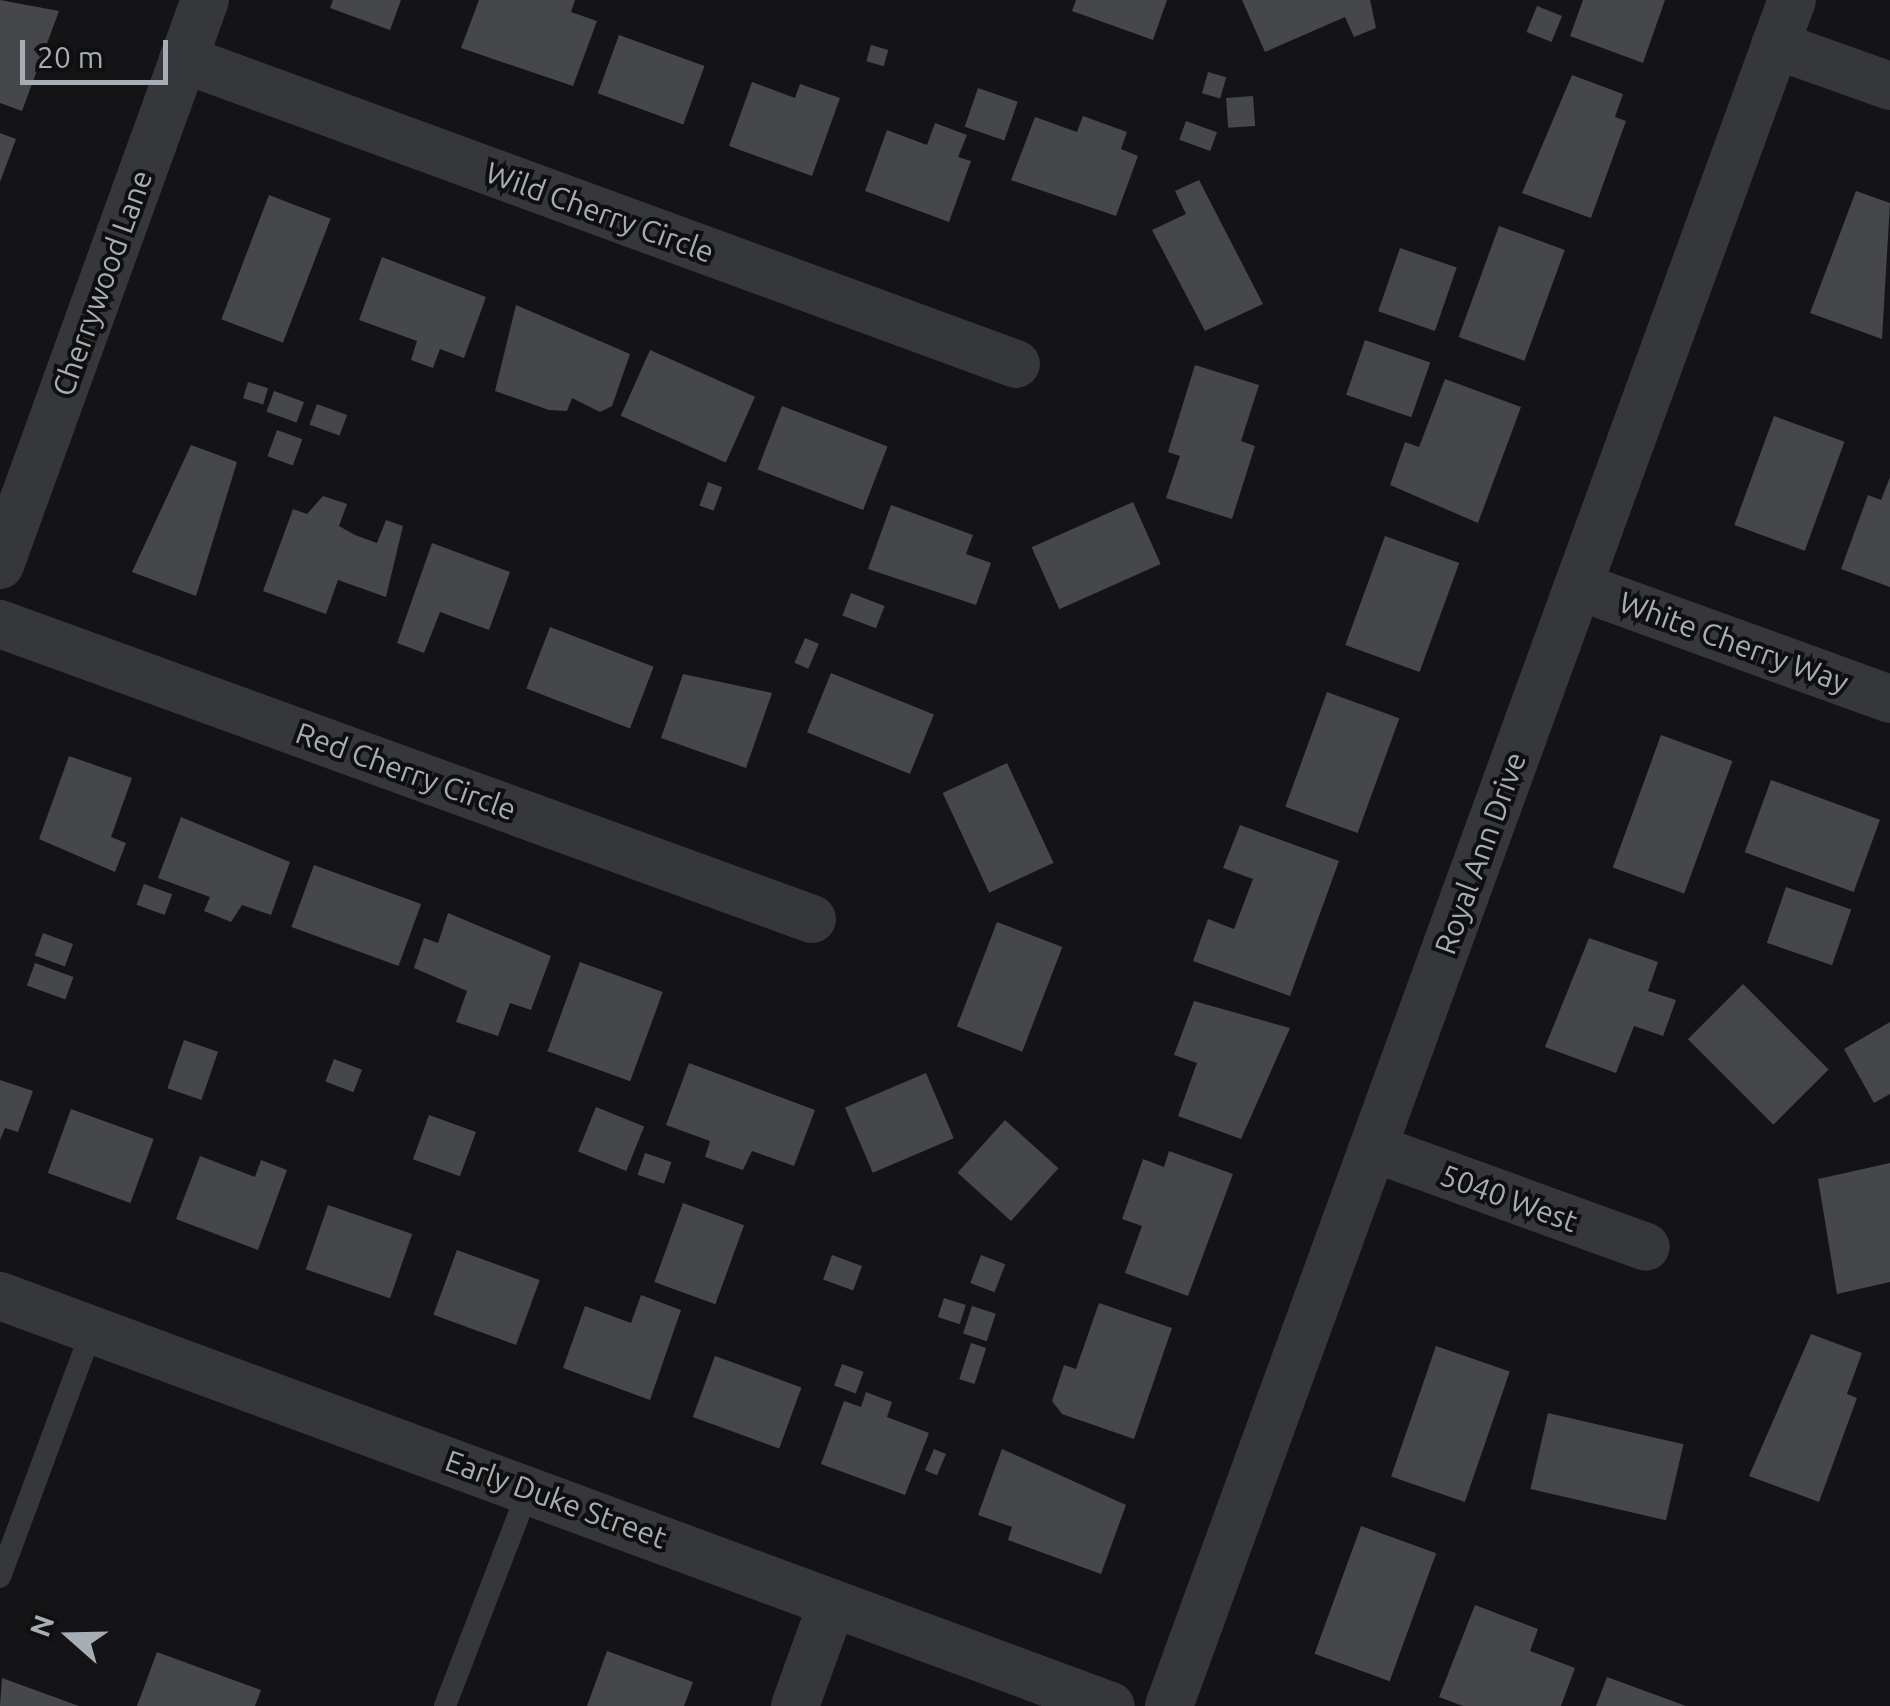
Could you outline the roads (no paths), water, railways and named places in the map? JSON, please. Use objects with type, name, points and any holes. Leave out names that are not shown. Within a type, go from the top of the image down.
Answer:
[{"type":"street","name":"Cherrywood Lane","points":[[0,566],[205,0]]},
{"type":"street","name":"Royal Ann Drive","points":[[1169,1706],[1792,0]]},
{"type":"street","points":[[1775,44],[1890,86]]},
{"type":"street","name":"Wild Cherry Circle","points":[[184,60],[1016,364]]},
{"type":"street","name":"White Cherry Way","points":[[1578,586],[1890,699]]},
{"type":"street","name":"Red Cherry Circle","points":[[0,624],[812,919]]},
{"type":"street","name":"5040 West","points":[[1373,1148],[1646,1248]]},
{"type":"street","name":"Early Duke Street","points":[[0,1296],[529,1488],[1110,1706]]},
{"type":"street","points":[[795,1706],[832,1604]]},
{"type":"lane","points":[[0,1577],[92,1330]]},
{"type":"lane","points":[[445,1706],[529,1488]]}]
